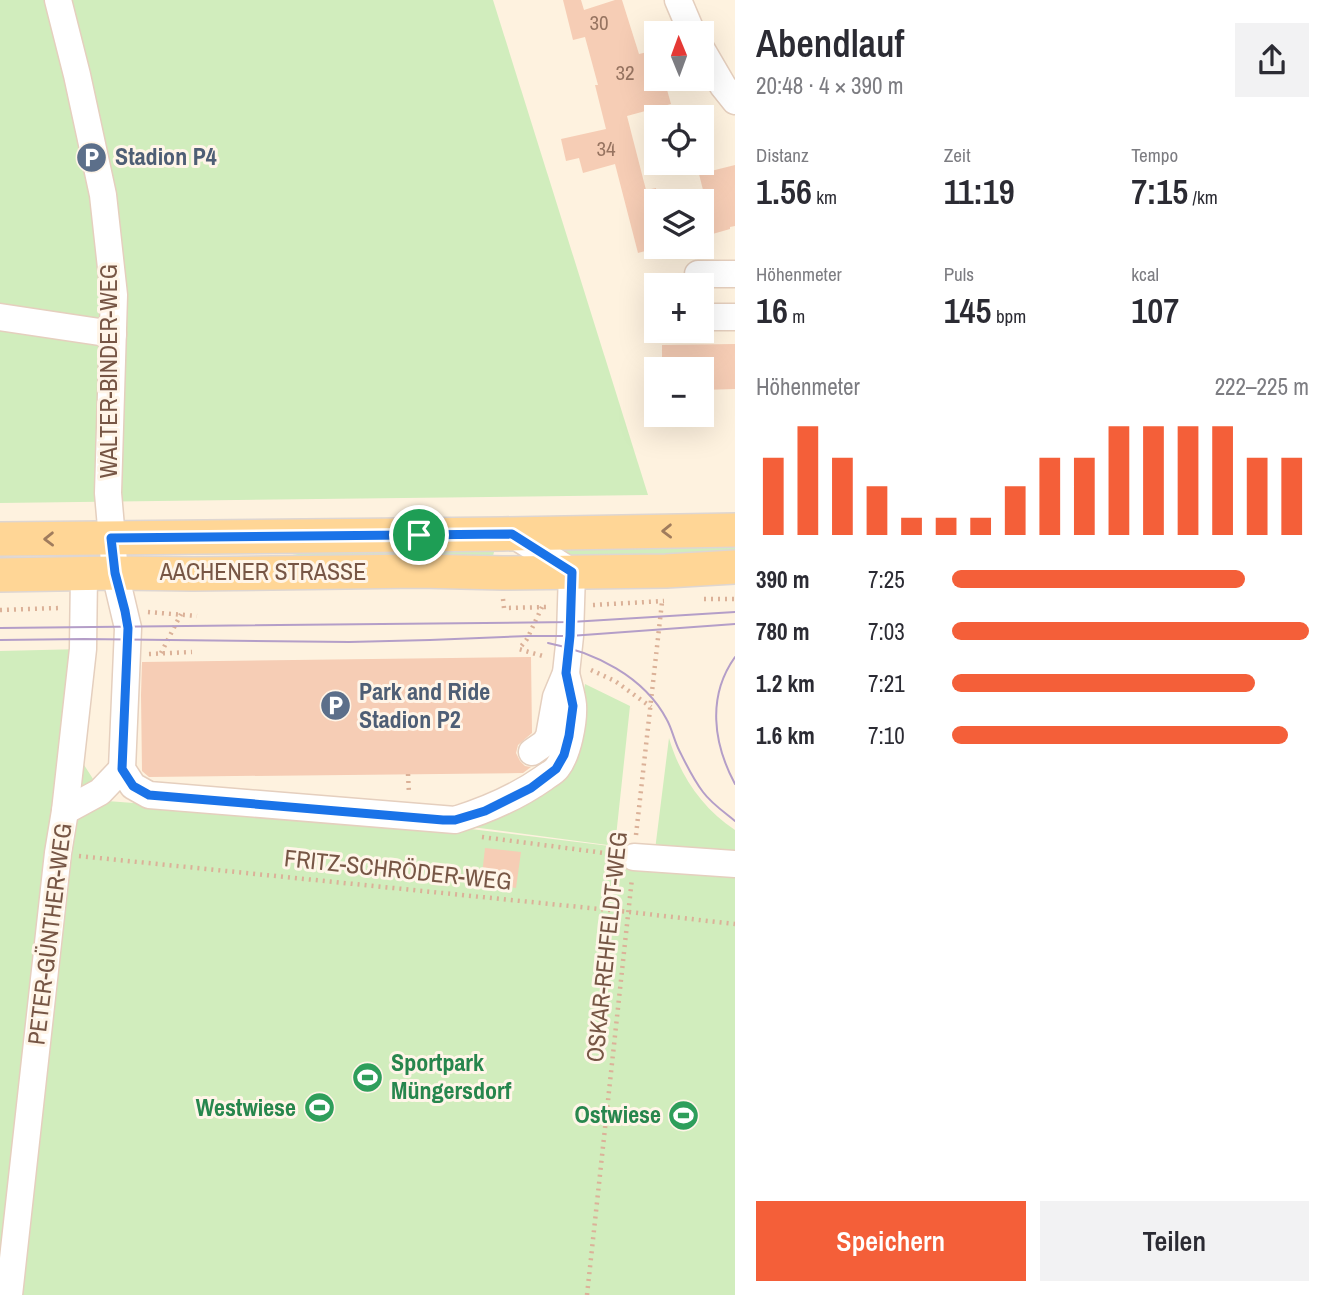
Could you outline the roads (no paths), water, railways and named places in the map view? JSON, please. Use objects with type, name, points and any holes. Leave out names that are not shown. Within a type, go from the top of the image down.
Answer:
[{"type":"main road","name":"AACHENER STRASSE","points":[[0,539],[735,530]]},
{"type":"main road","name":"AACHENER STRASSE","points":[[0,575],[666,571],[735,567]]},
{"type":"street","name":"WALTER-BINDER-WEG","points":[[58,0],[103,195],[114,295],[108,493],[111,538],[99,573]]},
{"type":"street","points":[[678,0],[687,21]]},
{"type":"street","points":[[714,69],[735,101]]},
{"type":"street","points":[[714,274],[735,274]]},
{"type":"street","points":[[0,317],[113,334]]},
{"type":"street","points":[[714,317],[735,317]]},
{"type":"street","points":[[512,534],[572,572],[566,673],[556,697],[549,736],[545,743],[532,752]]},
{"type":"street","points":[[99,573],[125,611],[128,628],[122,769],[133,786],[149,795],[455,820],[485,811],[531,788],[556,769],[564,755],[573,706],[566,673]]},
{"type":"street","name":"PETER-GÜNTHER-WEG","points":[[9,1295],[83,649],[99,573]]},
{"type":"street","points":[[128,654],[134,749],[142,750]]},
{"type":"street","points":[[65,811],[100,792],[122,769]]},
{"type":"street","points":[[634,858],[735,864]]},
{"type":"tram line","points":[[0,628],[571,622],[735,612]]},
{"type":"tram line","points":[[0,640],[349,642],[570,636],[735,624]]},
{"type":"tram line","points":[[548,643],[600,660],[616,668],[645,691],[667,720],[679,750],[699,787],[735,821]]},
{"type":"tram line","points":[[735,657],[720,688],[716,720],[722,752],[735,784]]},
{"type":"place","name":"Stadion P4","points":[[92,157]]},
{"type":"place","name":"Park and Ride Stadion P2","points":[[336,706]]},
{"type":"place","name":"Sportpark Müngersdorf","points":[[368,1077]]},
{"type":"place","name":"Westwiese","points":[[319,1108]]},
{"type":"place","name":"Ostwiese","points":[[684,1115]]}]
